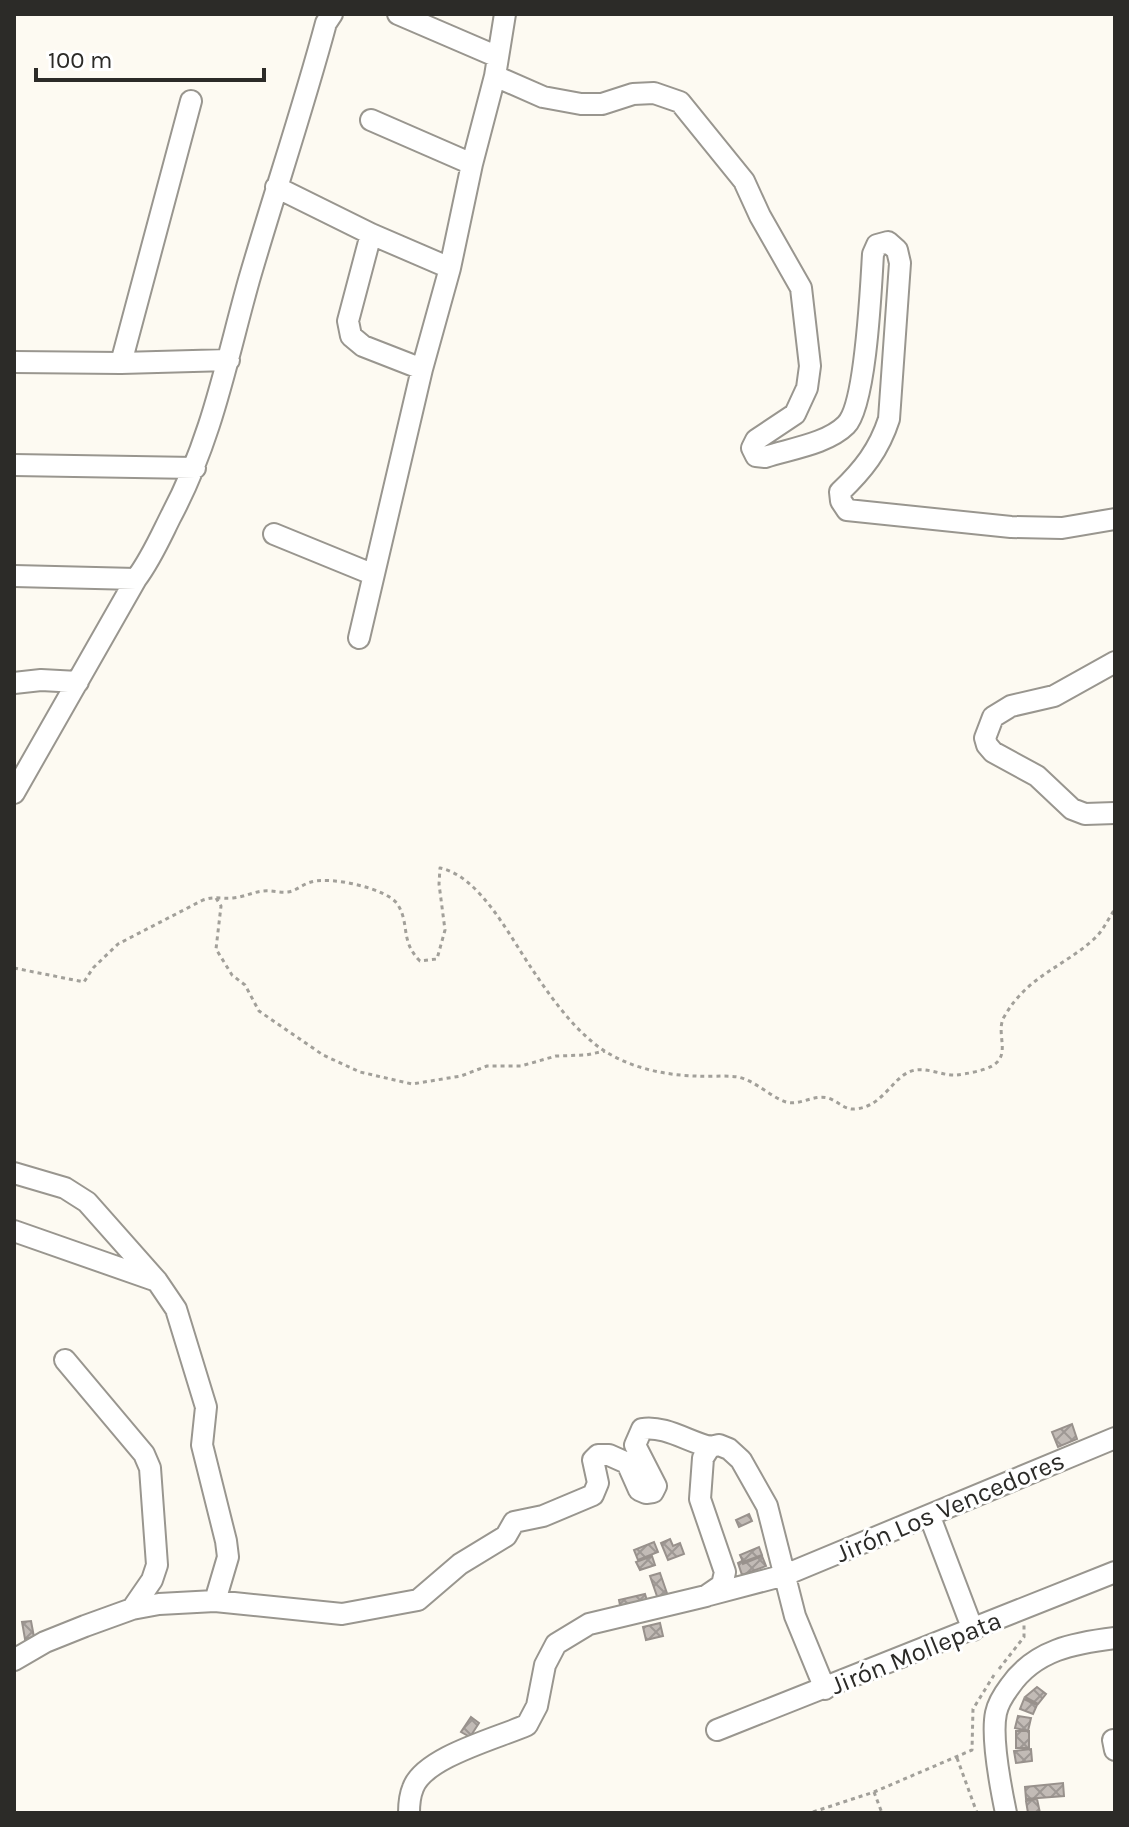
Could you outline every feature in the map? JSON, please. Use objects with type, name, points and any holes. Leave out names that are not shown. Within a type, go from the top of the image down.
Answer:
[{"type":"street","points":[[14,793],[136,579],[158,547],[195,468],[229,360],[276,187],[326,23],[332,14]]},
{"type":"street","points":[[398,14],[496,67],[543,97],[581,104],[602,104],[633,94],[654,93],[680,102],[744,181],[801,288],[810,366],[807,388],[795,414],[756,440],[752,448],[756,456],[765,457],[835,433],[847,424],[857,408],[869,325],[873,254],[877,245],[888,242],[897,250],[900,263],[889,419],[882,443],[863,470],[840,492],[847,510],[1011,527],[1062,528],[1115,519]]},
{"type":"street","points":[[359,638],[422,369],[450,268],[496,67],[505,14]]},
{"type":"street","points":[[121,363],[191,101]]},
{"type":"street","points":[[371,120],[472,164]]},
{"type":"street","points":[[276,187],[371,234],[450,268]]},
{"type":"street","points":[[371,234],[348,321],[351,336],[363,346],[422,369]]},
{"type":"street","points":[[14,362],[229,360]]},
{"type":"street","points":[[14,465],[195,468]]},
{"type":"street","points":[[274,534],[372,574]]},
{"type":"street","points":[[14,576],[136,579]]},
{"type":"street","points":[[1115,662],[1054,696],[1011,706],[993,717],[985,738],[993,752],[1037,776],[1072,809],[1085,814],[1115,813]]},
{"type":"street","points":[[14,683],[41,680],[78,682]]},
{"type":"street","points":[[14,1173],[65,1188],[87,1202],[157,1281],[176,1309],[206,1407],[202,1445],[228,1557],[215,1601]]},
{"type":"street","points":[[14,1231],[157,1281]]},
{"type":"street","points":[[65,1360],[144,1454],[150,1468],[157,1565],[152,1580],[132,1609]]},
{"type":"street","points":[[14,1660],[45,1642],[132,1609],[159,1604],[215,1601],[342,1614],[418,1600],[460,1564],[506,1536],[514,1522],[543,1516],[593,1495],[598,1483],[593,1460],[598,1455],[609,1455],[627,1463],[639,1490],[653,1492],[656,1486],[635,1445],[642,1429],[647,1427],[710,1447],[719,1445],[741,1460],[767,1506],[795,1616],[825,1689]]},
{"type":"street","name":"Jirón Los Vencedores","points":[[409,1813],[413,1788],[422,1774],[474,1743],[527,1725],[537,1706],[545,1665],[556,1644],[589,1624],[785,1575],[1115,1438]]},
{"type":"street","points":[[706,1596],[722,1585],[725,1572],[700,1499],[703,1458],[710,1447]]},
{"type":"street","points":[[930,1517],[973,1630]]},
{"type":"street","name":"Jirón Mollepata","points":[[717,1730],[1115,1572]]},
{"type":"street","points":[[1006,1813],[995,1733],[995,1714],[1000,1701],[1022,1668],[1050,1652],[1115,1638]]},
{"type":"street","points":[[1115,1740],[1115,1750]]},
{"type":"path","points":[[14,968],[84,982],[93,968],[118,944],[203,900],[215,896],[234,898],[260,891],[291,892],[311,882],[349,882],[376,892],[398,905],[408,948],[420,961],[437,959],[445,930],[440,868],[450,870],[469,883],[573,1022],[590,1041],[605,1051],[642,1069],[672,1075],[736,1077],[752,1082],[787,1102],[824,1097],[839,1106],[854,1109],[871,1105],[908,1072],[927,1070],[957,1075],[991,1067],[1000,1059],[1003,1048],[1002,1020],[1025,986],[1096,937],[1115,909]]},
{"type":"path","points":[[215,896],[221,906],[216,949],[232,975],[245,985],[259,1011],[323,1055],[360,1072],[412,1084],[461,1076],[487,1066],[521,1066],[556,1056],[605,1051]]},
{"type":"path","points":[[813,1812],[874,1792],[972,1750],[973,1709],[1024,1637],[1023,1610]]},
{"type":"path","points":[[957,1758],[977,1813]]},
{"type":"path","points":[[874,1792],[882,1813]]},
{"type":"building","points":[[1072,1424],[1077,1439],[1058,1447],[1052,1432]]},
{"type":"building","points":[[749,1514],[752,1521],[739,1527],[736,1520]]},
{"type":"building","points":[[670,1539],[673,1546],[680,1543],[684,1554],[668,1560],[661,1543]]},
{"type":"building","points":[[654,1542],[658,1552],[638,1560],[634,1550]]},
{"type":"building","points":[[759,1547],[762,1555],[743,1562],[740,1555]]},
{"type":"building","points":[[652,1556],[655,1565],[640,1570],[636,1562]]},
{"type":"building","points":[[762,1556],[766,1566],[742,1575],[738,1563]]},
{"type":"building","points":[[660,1573],[669,1599],[659,1602],[650,1576]]},
{"type":"building","points":[[645,1594],[648,1604],[621,1610],[619,1600]]},
{"type":"building","points":[[31,1621],[34,1637],[25,1639],[22,1622]]},
{"type":"building","points":[[660,1623],[663,1636],[646,1640],[643,1627]]},
{"type":"building","points":[[1037,1687],[1046,1694],[1038,1704],[1025,1697]]},
{"type":"building","points":[[1024,1699],[1037,1705],[1033,1714],[1020,1709]]},
{"type":"building","points":[[1018,1716],[1031,1718],[1028,1731],[1015,1728]]},
{"type":"building","points":[[471,1717],[479,1723],[470,1737],[461,1732]]},
{"type":"building","points":[[1016,1731],[1029,1731],[1029,1748],[1016,1748]]},
{"type":"building","points":[[1031,1749],[1032,1761],[1016,1763],[1014,1751]]},
{"type":"building","points":[[1063,1783],[1064,1796],[1026,1799],[1025,1787]]},
{"type":"building","points":[[1037,1799],[1040,1813],[1028,1813],[1026,1801]]}]
